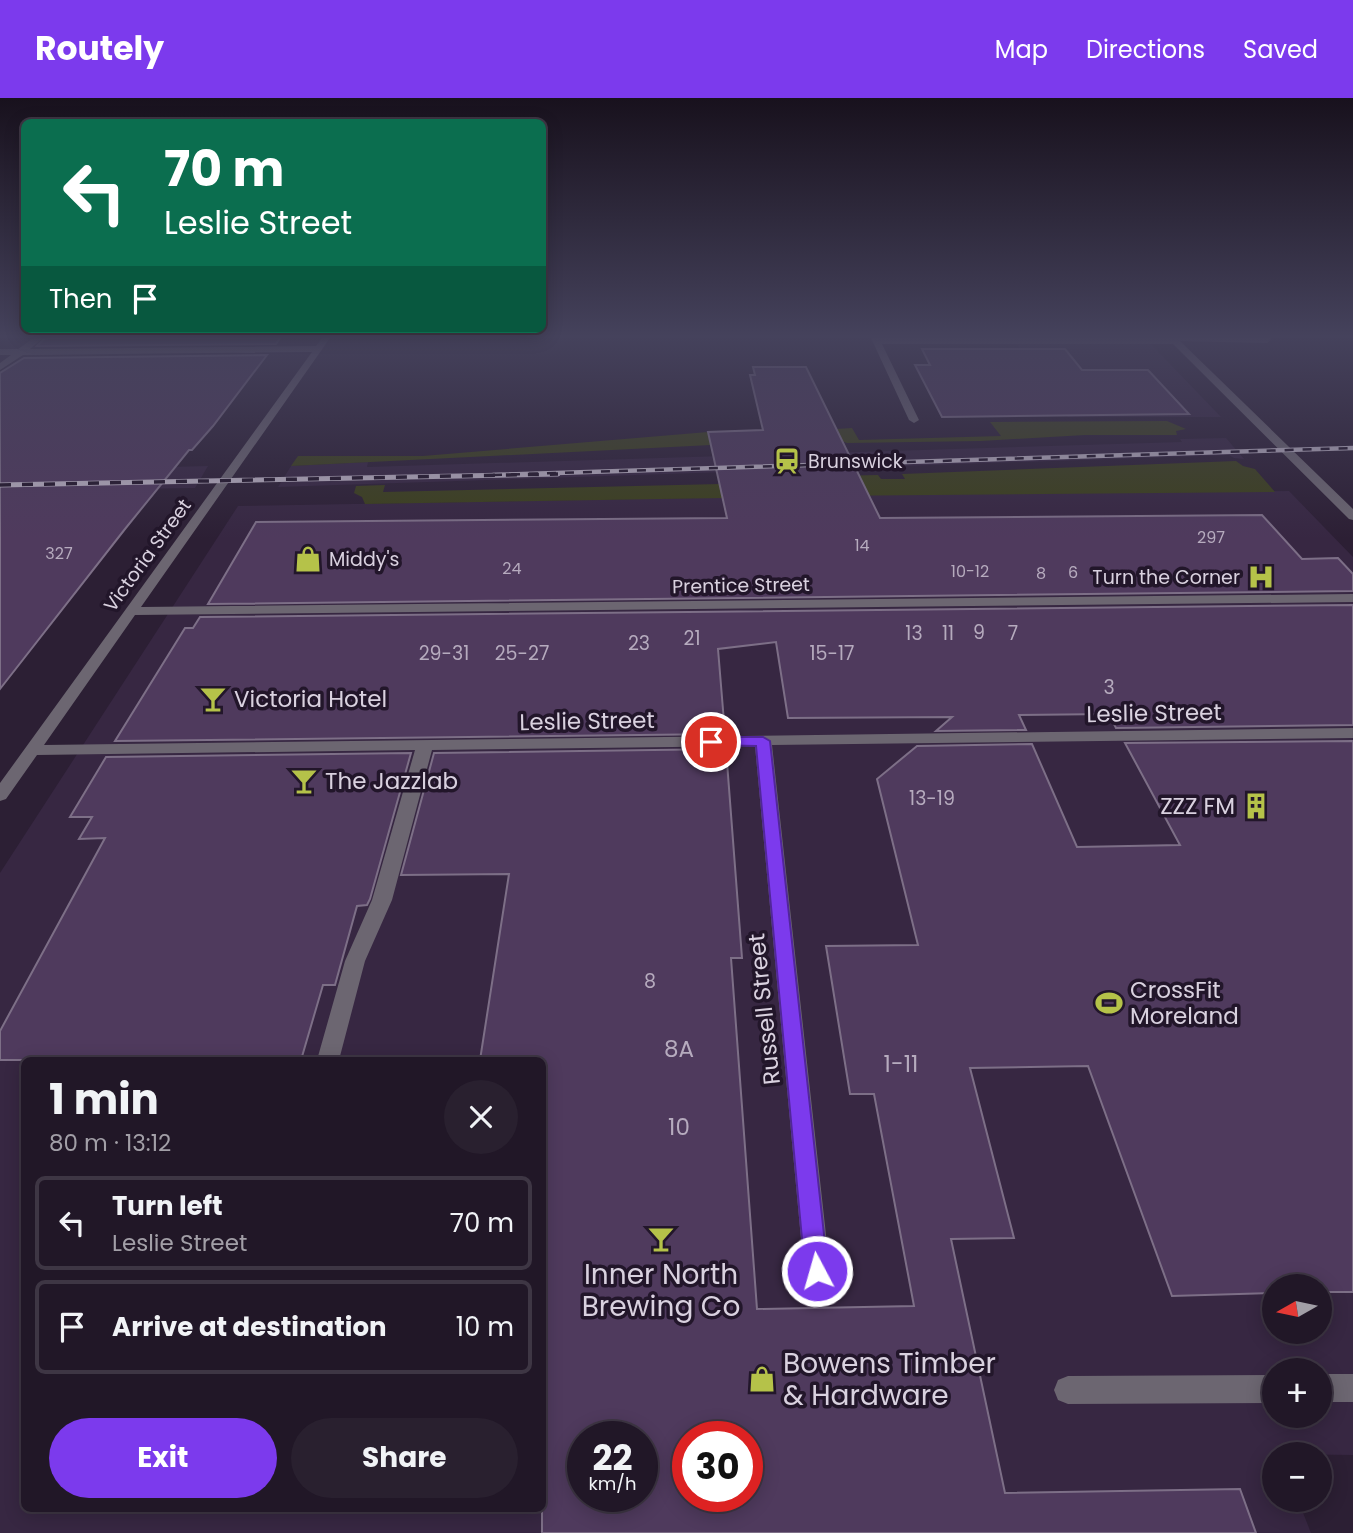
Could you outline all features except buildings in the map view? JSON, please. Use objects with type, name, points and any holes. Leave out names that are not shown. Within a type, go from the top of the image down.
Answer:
[{"type":"street","name":"Victoria Street","points":[[0,795],[278,405]]},
{"type":"street","points":[[908,405],[915,420]]},
{"type":"street","points":[[1240,405],[1353,516]]},
{"type":"street","name":"Prentice Street","points":[[130,611],[1353,598]]},
{"type":"street","name":"Leslie Street","points":[[32,750],[1353,733]]},
{"type":"street","name":"Russell Street","points":[[763,741],[817,1271]]},
{"type":"street","points":[[329,1057],[355,961],[382,900],[425,746]]},
{"type":"street","points":[[1068,1390],[1262,1388]]},
{"type":"street","points":[[1332,1388],[1353,1388]]},
{"type":"shaded area","points":[[1059,405],[1209,405],[1221,417],[1068,417]]},
{"type":"shaded area","points":[[1226,438],[1244,459],[1229,455],[278,487],[291,466],[368,462],[367,467],[1182,442],[1180,439]]},
{"type":"shaded area","points":[[208,466],[195,488],[0,491],[0,471]]},
{"type":"shaded area","points":[[1289,491],[1353,557],[1353,1455],[1332,1455],[1332,1442],[1262,1442],[1262,1512],[1303,1512],[1311,1533],[0,1533],[0,873],[238,506],[929,494]]},
{"type":"green space","points":[[1167,421],[1186,429],[1176,431],[1177,435],[1085,435],[981,441],[847,443],[842,441],[836,429],[852,428],[859,440],[1001,436],[990,422]]},
{"type":"green space","points":[[708,432],[711,445],[291,466],[298,456],[423,456]]},
{"type":"green space","points":[[1236,461],[1255,469],[1275,492],[817,496],[834,476],[878,475],[881,479],[905,479],[902,474]]},
{"type":"green space","points":[[720,484],[724,498],[365,504],[362,497],[354,493],[356,486],[385,485],[383,492]]},
{"type":"railway","points":[[493,475],[1353,448]]},
{"type":"railway","points":[[0,485],[558,474]]},
{"type":"place","name":"Brunswick","points":[[787,461]]},
{"type":"place","name":"Middy's","points":[[308,559]]},
{"type":"place","name":"Turn the Corner","points":[[1261,577]]},
{"type":"place","name":"Victoria Hotel","points":[[213,699]]},
{"type":"place","name":"The Jazzlab","points":[[304,781]]},
{"type":"place","name":"ZZZ FM","points":[[1256,806]]},
{"type":"place","name":"CrossFit Moreland","points":[[1109,1003]]},
{"type":"place","name":"Inner North Brewing Co","points":[[661,1239]]},
{"type":"place","name":"Bowens Timber & Hardware","points":[[762,1379]]},
{"type":"route","points":[[711,742],[763,741],[817,1271]]}]
